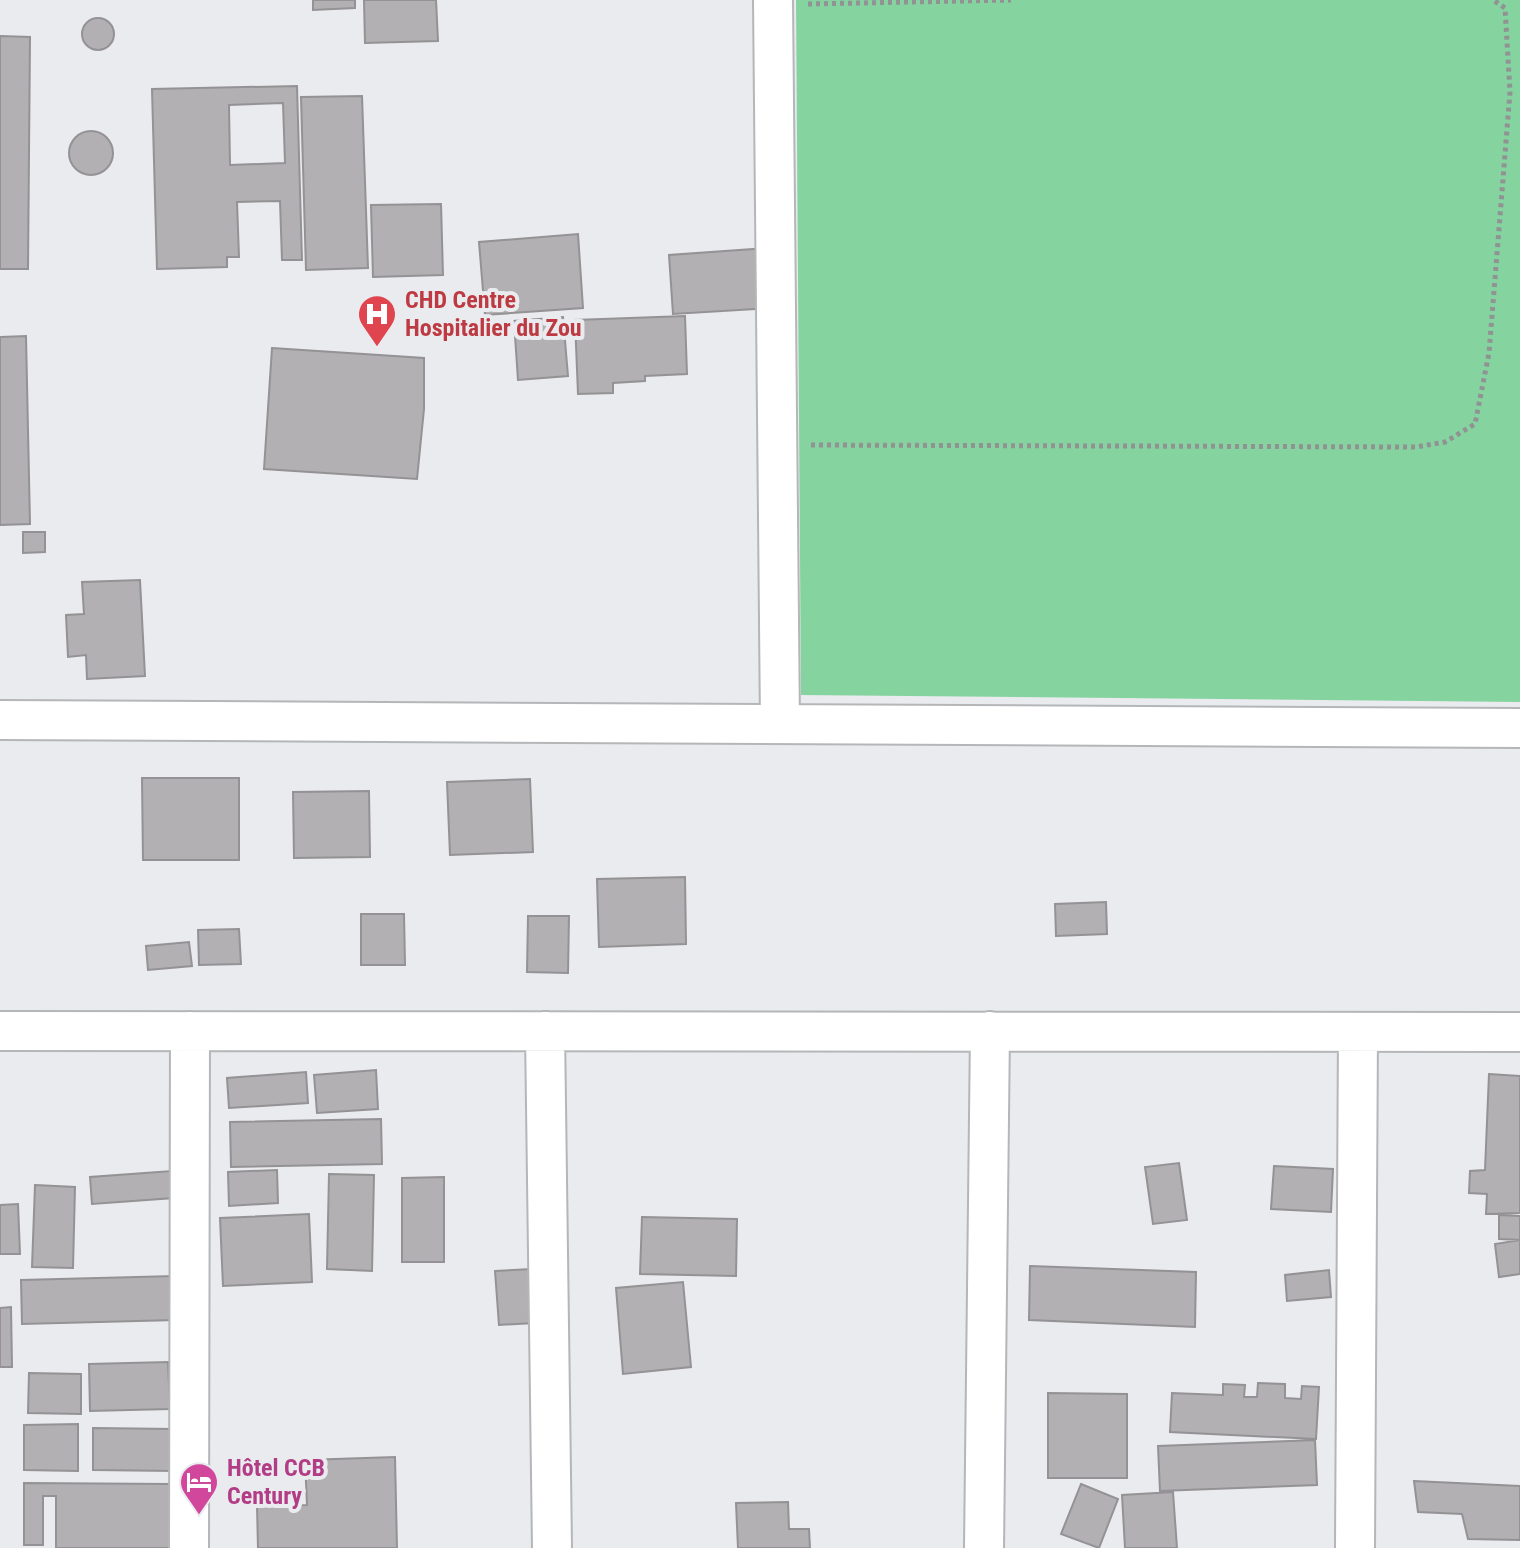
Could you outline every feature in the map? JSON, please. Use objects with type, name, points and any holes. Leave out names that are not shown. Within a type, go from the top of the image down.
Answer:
[{"type":"street","points":[[773,2],[780,724]]},
{"type":"street","points":[[0,720],[1520,728]]},
{"type":"street","points":[[0,1031],[1520,1032]]},
{"type":"street","points":[[189,1548],[190,1031]]},
{"type":"street","points":[[545,1031],[552,1548]]},
{"type":"street","points":[[984,1548],[990,1031]]},
{"type":"street","points":[[1355,1548],[1358,1032]]},
{"type":"path","points":[[773,2],[1011,0]]},
{"type":"path","points":[[778,445],[1416,447],[1445,442],[1475,424],[1489,353],[1510,92],[1505,8],[1493,0]]},
{"type":"green space","points":[[796,0],[1520,0],[1520,702],[801,695]]},
{"type":"building","points":[[313,0],[355,0],[355,8],[313,10]]},
{"type":"building","points":[[364,0],[436,0],[438,41],[365,43]]},
{"type":"building","points":[[98,18],[109,23],[114,34],[109,45],[98,50],[87,45],[82,34],[87,23]]},
{"type":"building","points":[[0,36],[30,37],[28,269],[0,269]]},
{"type":"building","points":[[297,86],[302,260],[282,260],[280,201],[237,202],[239,257],[227,257],[227,267],[157,269],[152,89]],"holes":[[[283,103],[285,163],[230,165],[229,105]]]},
{"type":"building","points":[[362,96],[368,268],[306,270],[301,97]]},
{"type":"building","points":[[91,131],[107,137],[113,153],[107,169],[91,175],[75,169],[69,153],[75,137]]},
{"type":"building","points":[[441,204],[443,275],[373,277],[371,205]]},
{"type":"building","points":[[578,234],[583,308],[485,315],[479,242]]},
{"type":"building","points":[[769,248],[773,308],[673,314],[669,255]]},
{"type":"building","points":[[685,316],[687,374],[645,376],[645,381],[613,383],[613,393],[578,394],[575,320]]},
{"type":"building","points":[[563,317],[568,376],[518,380],[514,321]]},
{"type":"building","points":[[26,336],[30,524],[0,525],[0,337]]},
{"type":"building","points":[[272,348],[424,358],[424,409],[417,479],[264,469]]},
{"type":"building","points":[[23,532],[45,532],[45,552],[23,553]]},
{"type":"building","points":[[140,580],[145,676],[87,679],[86,655],[68,657],[66,615],[84,614],[82,582]]},
{"type":"building","points":[[142,778],[239,778],[239,860],[143,860]]},
{"type":"building","points":[[530,779],[533,852],[450,855],[447,782]]},
{"type":"building","points":[[369,791],[370,857],[294,858],[293,792]]},
{"type":"building","points":[[685,877],[686,944],[599,947],[597,879]]},
{"type":"building","points":[[1106,902],[1107,934],[1056,936],[1055,904]]},
{"type":"building","points":[[361,914],[404,914],[405,965],[361,965]]},
{"type":"building","points":[[528,916],[569,916],[568,973],[527,972]]},
{"type":"building","points":[[239,929],[241,964],[199,965],[198,930]]},
{"type":"building","points":[[189,942],[192,966],[148,970],[146,946]]},
{"type":"building","points":[[376,1070],[378,1109],[317,1113],[314,1075]]},
{"type":"building","points":[[306,1072],[308,1103],[229,1108],[227,1078]]},
{"type":"building","points":[[1489,1074],[1520,1076],[1520,1213],[1486,1214],[1487,1194],[1469,1193],[1470,1171],[1485,1170]]},
{"type":"building","points":[[381,1119],[382,1164],[231,1167],[230,1122]]},
{"type":"building","points":[[1179,1163],[1187,1220],[1153,1224],[1145,1167]]},
{"type":"building","points":[[1274,1166],[1333,1169],[1331,1212],[1271,1209]]},
{"type":"building","points":[[277,1170],[278,1203],[229,1206],[228,1172]]},
{"type":"building","points":[[172,1171],[174,1198],[92,1204],[90,1177]]},
{"type":"building","points":[[329,1174],[374,1175],[372,1271],[327,1269]]},
{"type":"building","points":[[444,1177],[444,1262],[402,1262],[402,1178]]},
{"type":"building","points":[[35,1185],[75,1187],[73,1268],[32,1267]]},
{"type":"building","points":[[18,1204],[20,1254],[0,1254],[0,1205]]},
{"type":"building","points":[[309,1214],[312,1282],[223,1286],[220,1218]]},
{"type":"building","points":[[1499,1215],[1520,1216],[1520,1240],[1499,1239]]},
{"type":"building","points":[[642,1217],[737,1219],[736,1276],[640,1274]]},
{"type":"building","points":[[1520,1240],[1520,1274],[1499,1277],[1495,1244]]},
{"type":"building","points":[[1030,1266],[1196,1272],[1195,1327],[1029,1320]]},
{"type":"building","points":[[531,1269],[534,1323],[499,1325],[495,1271]]},
{"type":"building","points":[[1329,1270],[1331,1297],[1287,1301],[1285,1275]]},
{"type":"building","points":[[175,1276],[176,1320],[22,1324],[21,1280]]},
{"type":"building","points":[[683,1282],[691,1367],[623,1374],[616,1288]]},
{"type":"building","points":[[11,1307],[12,1367],[0,1367],[0,1308]]},
{"type":"building","points":[[168,1362],[170,1409],[90,1411],[89,1364]]},
{"type":"building","points":[[29,1373],[81,1374],[81,1414],[28,1413]]},
{"type":"building","points":[[1258,1383],[1285,1384],[1285,1398],[1301,1399],[1302,1386],[1319,1387],[1316,1439],[1170,1432],[1172,1393],[1223,1395],[1223,1384],[1245,1385],[1244,1397],[1257,1397]]},
{"type":"building","points":[[1048,1393],[1127,1394],[1127,1478],[1048,1478]]},
{"type":"building","points":[[78,1424],[78,1471],[24,1470],[24,1425]]},
{"type":"building","points":[[93,1428],[174,1429],[174,1471],[93,1470]]},
{"type":"building","points":[[1315,1440],[1317,1485],[1160,1491],[1158,1446]]},
{"type":"building","points":[[395,1457],[397,1548],[258,1548],[257,1506],[307,1505],[305,1460]]},
{"type":"building","points":[[1414,1481],[1520,1486],[1520,1540],[1468,1539],[1462,1514],[1418,1512]]},
{"type":"building","points":[[24,1483],[171,1484],[170,1548],[56,1548],[56,1496],[43,1496],[43,1545],[24,1545]]},
{"type":"building","points":[[1081,1484],[1118,1499],[1099,1548],[1061,1534]]},
{"type":"building","points":[[1173,1492],[1177,1548],[1125,1548],[1122,1495]]},
{"type":"building","points":[[788,1502],[789,1529],[809,1529],[810,1548],[738,1548],[736,1503]]},
{"type":"place","name":"CHD Centre Hospitalier du Zou","points":[[377,348]]},
{"type":"place","name":"Hôtel CCB Century","points":[[199,1516]]}]
